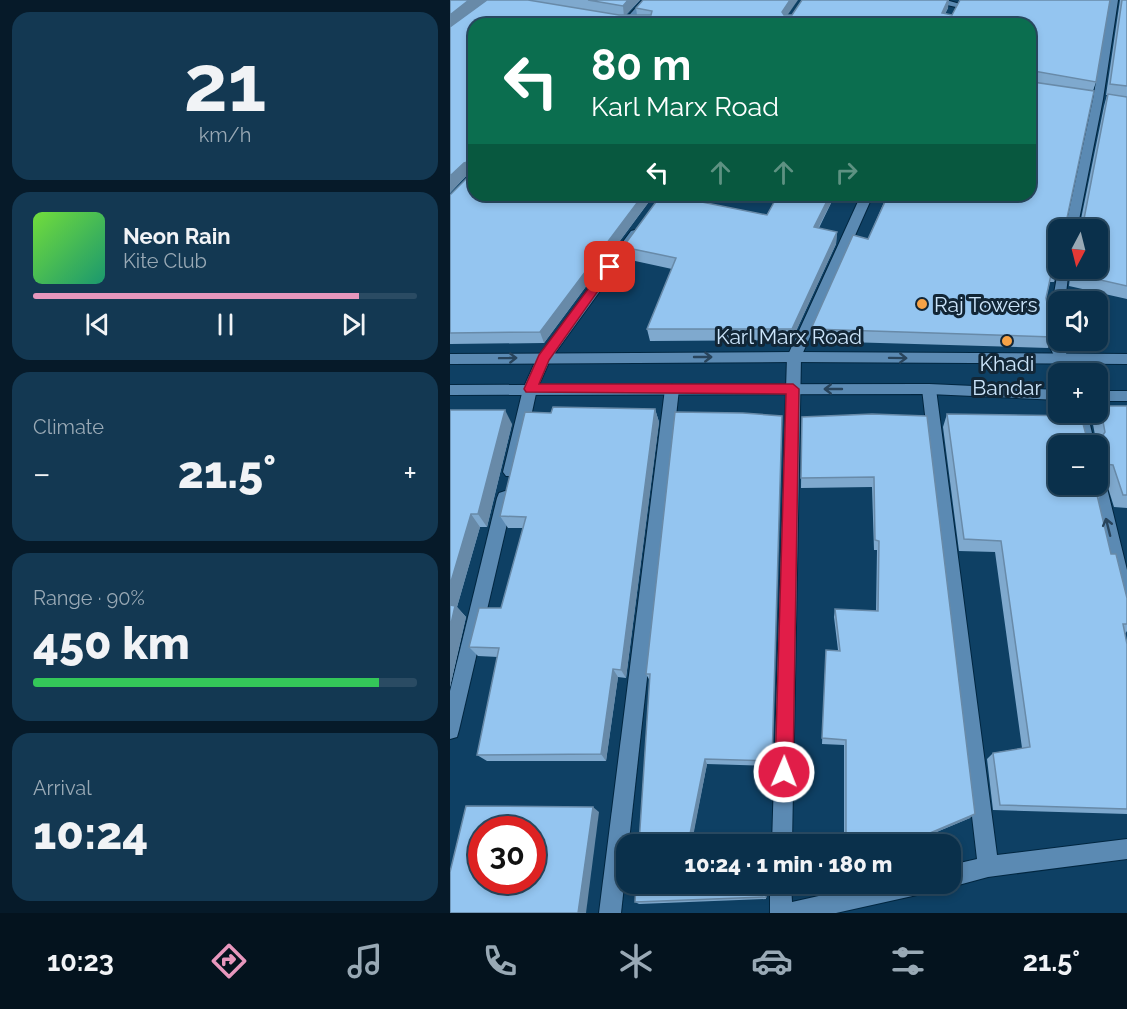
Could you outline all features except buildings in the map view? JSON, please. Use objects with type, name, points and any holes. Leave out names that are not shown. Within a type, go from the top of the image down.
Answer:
[{"type":"street","points":[[627,18],[648,0]]},
{"type":"street","points":[[928,0],[957,2],[951,14]]},
{"type":"street","points":[[1074,219],[1103,100],[1114,0]]},
{"type":"street","points":[[1087,97],[1103,100]]},
{"type":"street","points":[[782,834],[794,357],[864,201]]},
{"type":"street","points":[[450,730],[530,389],[544,358],[642,224]]},
{"type":"street","points":[[1061,279],[1053,339],[1065,363]]},
{"type":"street","name":"Karl Marx Road","points":[[450,359],[794,357],[1048,366]]},
{"type":"street","name":"Karl Marx Road","points":[[1097,363],[1127,359]]},
{"type":"street","points":[[610,913],[672,389]]},
{"type":"street","points":[[930,389],[988,867]]},
{"type":"street","points":[[450,390],[930,389],[1048,394]]},
{"type":"street","points":[[1108,396],[1127,396]]},
{"type":"street","points":[[1101,495],[1127,604]]},
{"type":"street","points":[[961,874],[988,867],[1127,849]]},
{"type":"street","points":[[781,894],[781,913]]},
{"type":"street","points":[[789,913],[873,894]]},
{"type":"place","name":"Raj Towers","points":[[922,304]]},
{"type":"place","name":"Khadi Bandar","points":[[1007,341]]},
{"type":"route","points":[[610,267],[544,358],[530,389],[793,389],[784,772]]}]
